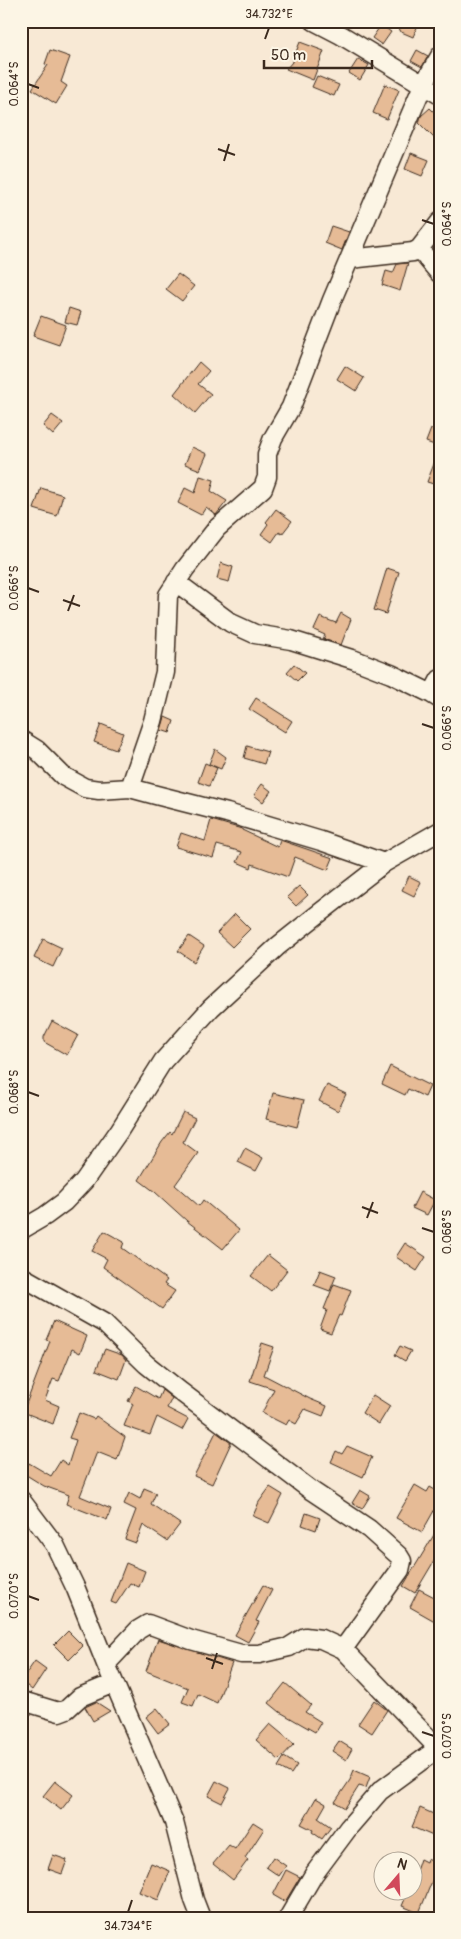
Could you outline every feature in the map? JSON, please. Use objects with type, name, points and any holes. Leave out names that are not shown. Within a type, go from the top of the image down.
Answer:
[{"type":"street","points":[[314,21],[341,35],[440,95]]},
{"type":"street","points":[[130,788],[152,721],[165,672],[168,595],[217,528],[263,488],[267,477],[266,454],[291,407],[332,300],[423,85],[440,56]]},
{"type":"street","points":[[350,259],[390,255],[419,249],[440,222]]},
{"type":"street","points":[[419,249],[440,274]]},
{"type":"street","points":[[176,582],[231,623],[255,634],[291,640],[355,660],[437,690]]},
{"type":"street","points":[[21,740],[37,750],[64,776],[79,786],[99,790],[130,788],[322,841],[384,863]]},
{"type":"street","points":[[21,1230],[64,1202],[84,1181],[119,1131],[163,1061],[211,1008],[278,946],[384,863],[440,831]]},
{"type":"street","points":[[21,1276],[104,1323],[146,1364],[181,1392],[312,1491],[369,1529],[399,1556],[402,1561],[400,1570],[343,1649]]},
{"type":"street","points":[[21,1500],[54,1545],[76,1589],[174,1822],[194,1900],[201,1918]]},
{"type":"street","points":[[106,1664],[138,1630],[148,1624],[191,1640],[241,1654],[259,1654],[288,1647],[305,1637],[321,1639],[343,1649],[439,1748],[380,1791],[349,1827],[314,1874],[288,1918]]},
{"type":"street","points":[[21,1702],[59,1712],[67,1709],[80,1697],[114,1683]]},
{"type":"building","points":[[403,21],[409,21],[418,25],[413,37],[399,31]]},
{"type":"building","points":[[381,25],[391,32],[382,45],[372,38]]},
{"type":"building","points":[[300,42],[324,51],[313,80],[286,69],[292,62]]},
{"type":"building","points":[[50,50],[70,57],[61,82],[67,86],[56,104],[32,89],[48,65],[45,64]]},
{"type":"building","points":[[417,50],[428,56],[422,67],[411,61]]},
{"type":"building","points":[[358,59],[369,65],[360,80],[349,73]]},
{"type":"building","points":[[317,76],[339,85],[334,96],[312,87]]},
{"type":"building","points":[[385,84],[399,90],[387,119],[373,113]]},
{"type":"building","points":[[430,108],[440,118],[440,132],[434,138],[419,123],[421,116]]},
{"type":"building","points":[[411,153],[429,160],[422,176],[405,169]]},
{"type":"building","points":[[331,226],[349,232],[342,250],[325,243]]},
{"type":"building","points":[[408,263],[400,291],[382,285],[386,271],[393,273],[397,264]]},
{"type":"building","points":[[178,274],[194,286],[182,301],[166,289]]},
{"type":"building","points":[[69,308],[81,312],[77,325],[65,322]]},
{"type":"building","points":[[41,316],[66,325],[59,345],[33,336]]},
{"type":"building","points":[[199,362],[209,371],[198,384],[211,394],[195,413],[174,394]]},
{"type":"building","points":[[345,366],[364,378],[356,391],[337,379]]},
{"type":"building","points":[[52,415],[63,423],[53,435],[43,426]]},
{"type":"building","points":[[431,429],[440,433],[440,447],[426,442]]},
{"type":"building","points":[[192,447],[207,454],[200,470],[185,464]]},
{"type":"building","points":[[440,452],[440,486],[427,482]]},
{"type":"building","points":[[200,476],[214,480],[211,491],[227,501],[216,515],[206,507],[201,515],[178,503],[185,488],[195,493]]},
{"type":"building","points":[[41,488],[63,495],[57,516],[34,509]]},
{"type":"building","points":[[276,509],[292,521],[282,534],[279,532],[272,542],[261,534],[268,524],[266,522]]},
{"type":"building","points":[[221,563],[233,567],[229,582],[217,579]]},
{"type":"building","points":[[387,568],[399,572],[386,614],[374,610]]},
{"type":"building","points":[[341,613],[351,619],[341,645],[323,639],[325,635],[314,630],[320,617],[336,623]]},
{"type":"building","points":[[294,664],[305,673],[297,681],[287,672]]},
{"type":"building","points":[[256,698],[292,721],[285,732],[249,709]]},
{"type":"building","points":[[165,717],[174,721],[170,733],[161,730]]},
{"type":"building","points":[[101,724],[123,733],[116,750],[94,742]]},
{"type":"building","points":[[247,746],[268,752],[264,764],[244,758]]},
{"type":"building","points":[[215,749],[226,757],[221,769],[209,764]]},
{"type":"building","points":[[205,763],[217,768],[209,786],[198,782]]},
{"type":"building","points":[[262,784],[271,791],[263,802],[254,795]]},
{"type":"building","points":[[211,820],[242,829],[278,847],[280,840],[333,858],[328,870],[295,857],[288,877],[252,864],[251,868],[237,862],[242,852],[217,845],[213,858],[176,847],[181,833],[205,841]]},
{"type":"building","points":[[409,876],[421,882],[414,896],[402,890]]},
{"type":"building","points":[[299,886],[308,895],[296,906],[287,897]]},
{"type":"building","points":[[235,914],[250,929],[232,947],[217,933]]},
{"type":"building","points":[[189,936],[204,946],[194,962],[178,951]]},
{"type":"building","points":[[43,939],[62,948],[53,967],[34,958]]},
{"type":"building","points":[[52,1021],[78,1035],[67,1055],[44,1042],[44,1037]]},
{"type":"building","points":[[390,1066],[430,1086],[425,1097],[408,1089],[405,1095],[382,1084]]},
{"type":"building","points":[[327,1085],[346,1094],[338,1111],[319,1101]]},
{"type":"building","points":[[273,1093],[304,1100],[297,1127],[266,1119]]},
{"type":"building","points":[[183,1112],[195,1118],[183,1142],[198,1153],[175,1185],[199,1206],[203,1200],[239,1230],[223,1249],[139,1180],[162,1142],[170,1132],[172,1134]]},
{"type":"building","points":[[245,1148],[263,1158],[256,1171],[238,1162]]},
{"type":"building","points":[[420,1192],[435,1200],[427,1215],[412,1208]]},
{"type":"building","points":[[104,1231],[124,1242],[122,1248],[167,1280],[164,1284],[175,1291],[162,1309],[103,1267],[107,1259],[92,1251]]},
{"type":"building","points":[[405,1243],[426,1257],[417,1271],[396,1257]]},
{"type":"building","points":[[268,1255],[287,1270],[271,1291],[251,1276]]},
{"type":"building","points":[[320,1270],[336,1276],[330,1291],[314,1285]]},
{"type":"building","points":[[334,1284],[351,1290],[341,1316],[339,1315],[331,1333],[320,1329],[327,1310],[324,1309]]},
{"type":"building","points":[[54,1321],[87,1336],[80,1353],[72,1349],[59,1381],[53,1379],[45,1400],[59,1406],[53,1424],[23,1412],[50,1341],[46,1340]]},
{"type":"building","points":[[262,1343],[274,1347],[264,1375],[327,1406],[323,1416],[305,1409],[296,1424],[289,1420],[286,1425],[262,1413],[274,1389],[250,1381]]},
{"type":"building","points":[[400,1346],[411,1351],[405,1361],[395,1355]]},
{"type":"building","points":[[105,1349],[122,1355],[126,1360],[119,1379],[96,1370]]},
{"type":"building","points":[[136,1386],[158,1399],[162,1390],[172,1398],[167,1408],[188,1419],[182,1430],[157,1417],[150,1435],[124,1426],[133,1404],[128,1401]]},
{"type":"building","points":[[373,1395],[390,1406],[379,1424],[362,1413]]},
{"type":"building","points":[[79,1413],[94,1419],[96,1416],[125,1437],[117,1460],[97,1452],[80,1496],[111,1509],[107,1520],[66,1504],[69,1495],[44,1486],[23,1473],[29,1463],[51,1476],[61,1460],[68,1465],[76,1440],[69,1438]]},
{"type":"building","points":[[216,1432],[231,1443],[212,1484],[194,1476]]},
{"type":"building","points":[[347,1446],[372,1457],[363,1477],[331,1462],[336,1451],[342,1454]]},
{"type":"building","points":[[415,1485],[427,1492],[430,1487],[440,1493],[440,1500],[422,1532],[396,1518]]},
{"type":"building","points":[[270,1487],[283,1495],[269,1523],[253,1516],[259,1502]]},
{"type":"building","points":[[144,1488],[156,1493],[151,1504],[180,1524],[167,1541],[143,1525],[136,1543],[125,1539],[136,1510],[124,1504],[129,1493],[140,1499]]},
{"type":"building","points":[[360,1490],[370,1496],[362,1509],[352,1503]]},
{"type":"building","points":[[306,1513],[320,1518],[316,1530],[302,1525]]},
{"type":"building","points":[[440,1525],[440,1551],[415,1593],[403,1586]]},
{"type":"building","points":[[126,1563],[145,1571],[139,1587],[130,1583],[116,1604],[111,1602]]},
{"type":"building","points":[[263,1585],[272,1590],[256,1621],[259,1622],[248,1642],[235,1635]]},
{"type":"building","points":[[419,1589],[440,1600],[440,1624],[410,1607]]},
{"type":"building","points":[[68,1631],[83,1646],[69,1660],[54,1645]]},
{"type":"building","points":[[158,1639],[232,1663],[217,1703],[198,1694],[193,1706],[182,1702],[188,1688],[146,1671]]},
{"type":"building","points":[[35,1661],[46,1669],[32,1690],[21,1681]]},
{"type":"building","points":[[285,1683],[311,1705],[305,1712],[321,1722],[315,1732],[280,1712],[269,1703]]},
{"type":"building","points":[[374,1700],[387,1710],[372,1733],[358,1724]]},
{"type":"building","points":[[96,1702],[110,1711],[93,1721],[85,1707]]},
{"type":"building","points":[[157,1708],[170,1724],[158,1733],[146,1717]]},
{"type":"building","points":[[270,1724],[294,1744],[279,1760],[256,1740]]},
{"type":"building","points":[[339,1741],[352,1749],[346,1760],[332,1751]]},
{"type":"building","points":[[284,1757],[297,1765],[291,1774],[278,1767]]},
{"type":"building","points":[[354,1770],[370,1777],[366,1788],[359,1786],[345,1808],[335,1802],[350,1780]]},
{"type":"building","points":[[55,1781],[73,1795],[61,1810],[43,1796]]},
{"type":"building","points":[[216,1781],[230,1788],[222,1803],[208,1796]]},
{"type":"building","points":[[316,1798],[326,1804],[318,1818],[331,1827],[322,1839],[312,1832],[313,1830],[301,1824]]},
{"type":"building","points":[[420,1808],[440,1817],[440,1839],[412,1827]]},
{"type":"building","points":[[253,1822],[264,1829],[245,1858],[248,1860],[233,1880],[213,1864],[229,1845],[235,1849]]},
{"type":"building","points":[[53,1855],[67,1860],[62,1874],[48,1869]]},
{"type":"building","points":[[273,1857],[286,1866],[279,1876],[266,1867]]},
{"type":"building","points":[[427,1859],[439,1864],[424,1901],[424,1861],[426,1862]]},
{"type":"building","points":[[151,1863],[170,1871],[158,1900],[139,1892]]},
{"type":"building","points":[[286,1870],[300,1877],[285,1902],[273,1895]]},
{"type":"building","points":[[404,1902],[423,1902],[419,1913],[402,1906]]}]
